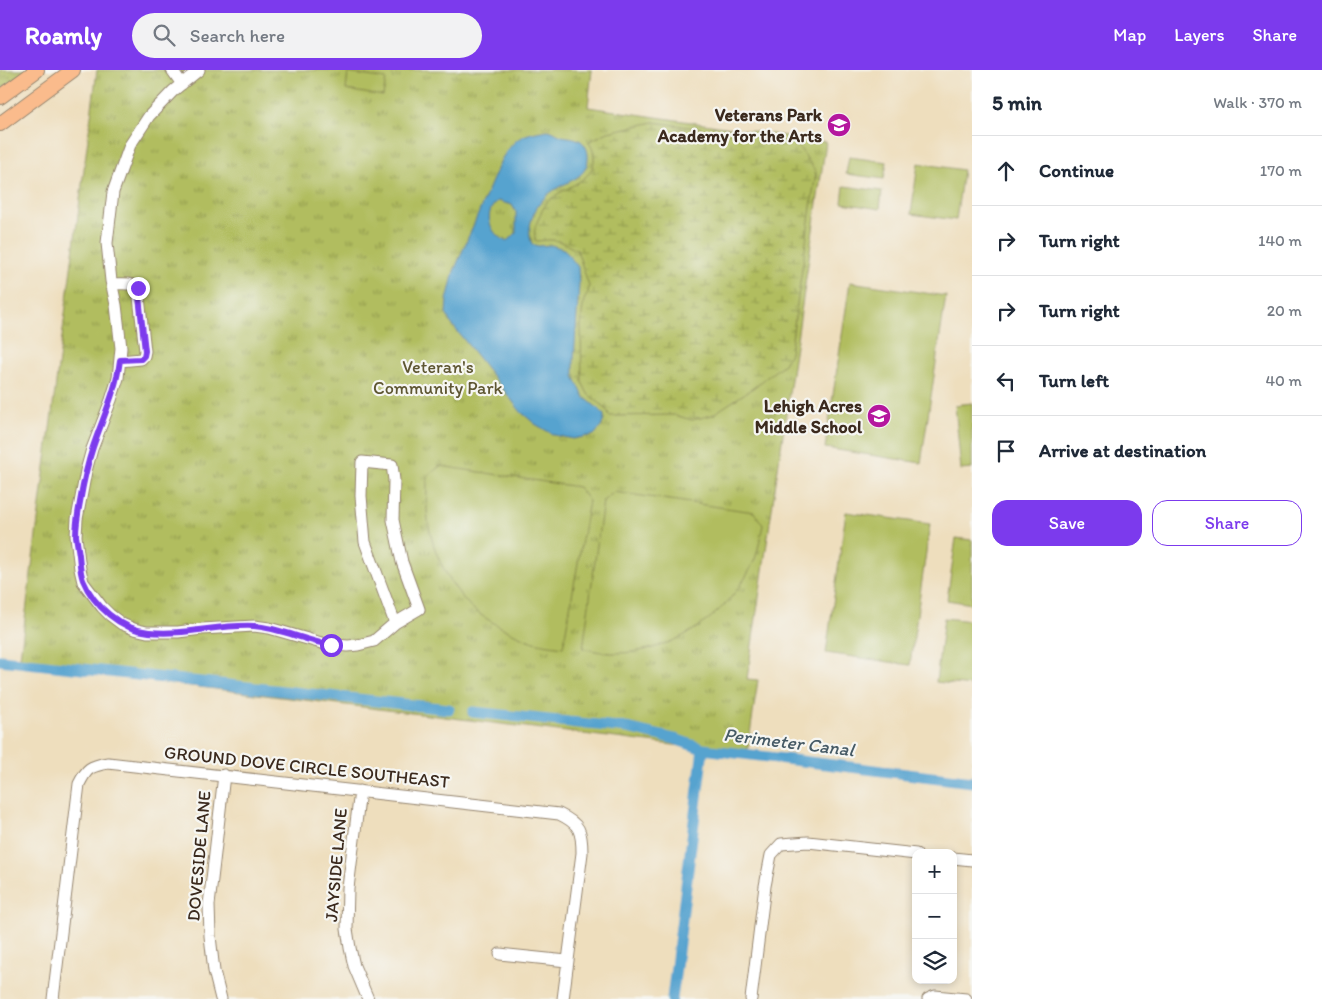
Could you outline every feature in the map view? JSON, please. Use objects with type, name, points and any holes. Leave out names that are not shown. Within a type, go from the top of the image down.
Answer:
[{"type":"main road","points":[[0,97],[37,70]]},
{"type":"main road","points":[[0,124],[74,70]]},
{"type":"street","points":[[172,70],[182,84]]},
{"type":"street","points":[[195,71],[149,116],[130,145],[114,192],[107,243],[121,348],[118,378],[92,449],[77,519],[76,536],[83,582],[102,608],[122,624],[147,632],[178,632],[254,626],[269,628],[325,644],[348,646],[374,641],[395,623],[419,609],[402,562],[393,520],[394,480],[392,465],[362,462],[361,496],[365,542],[395,623]]},
{"type":"street","points":[[112,284],[126,283],[138,288],[144,342],[144,356],[141,359],[120,360]]},
{"type":"street","name":"GROUND DOVE CIRCLE SOUTHEAST","points":[[52,999],[79,784],[85,772],[95,765],[108,763],[559,814],[571,819],[579,828],[582,839],[582,853],[563,999]]},
{"type":"street","name":"DOVESIDE LANE","points":[[221,999],[214,971],[209,905],[224,775]]},
{"type":"street","name":"JAYSIDE LANE","points":[[360,791],[348,888],[347,929],[354,966],[368,999]]},
{"type":"street","points":[[751,999],[765,886],[771,855],[781,844],[808,842],[912,854]]},
{"type":"street","points":[[957,858],[972,860]]},
{"type":"street","points":[[500,954],[567,961]]},
{"type":"street","points":[[928,999],[935,996],[966,999]]},
{"type":"green space","points":[[0,70],[27,70],[0,90]]},
{"type":"green space","name":"Veteran's Community Park","points":[[97,70],[592,70],[588,107],[826,142],[747,679],[758,680],[747,754],[19,665]]},
{"type":"green space","points":[[348,73],[386,79],[383,96],[346,90]]},
{"type":"green space","points":[[654,122],[790,142],[799,147],[816,172],[790,353],[784,364],[753,388],[712,415],[692,420],[674,415],[609,416],[604,407],[588,394],[582,382],[581,328],[584,300],[589,286],[577,250],[558,241],[536,241],[535,235],[536,224],[547,203],[581,180],[591,170],[594,164],[594,156],[588,142],[608,132]]},
{"type":"green space","points":[[849,157],[887,162],[884,179],[846,174]]},
{"type":"green space","points":[[918,163],[963,170],[956,220],[911,214]]},
{"type":"green space","points":[[844,186],[882,191],[880,209],[842,203]]},
{"type":"green space","points":[[850,282],[946,296],[921,463],[825,448]]},
{"type":"green space","points":[[972,403],[972,469],[961,470],[955,405]]},
{"type":"green space","points":[[440,466],[578,487],[589,501],[563,647],[530,641],[483,617],[472,608],[456,589],[443,567],[433,544],[428,520],[427,477]]},
{"type":"green space","points":[[614,492],[754,512],[763,525],[755,559],[745,579],[716,613],[698,627],[678,638],[636,652],[606,653],[583,649],[603,501]]},
{"type":"green space","points":[[846,512],[930,524],[910,665],[826,653]]},
{"type":"green space","points":[[956,538],[972,540],[972,604],[947,600]]},
{"type":"green space","points":[[944,618],[972,621],[972,686],[936,682]]},
{"type":"water","points":[[548,130],[562,136],[577,139],[585,145],[588,154],[586,168],[583,172],[554,190],[540,203],[533,216],[530,230],[532,244],[538,246],[551,245],[564,249],[578,267],[579,285],[574,376],[584,397],[600,410],[604,415],[604,420],[594,435],[573,439],[554,435],[535,424],[521,412],[450,322],[446,313],[454,271],[501,160],[515,141],[525,135]],"holes":[[[498,201],[512,205],[516,212],[516,233],[506,241],[500,238],[492,229],[489,217],[490,211]]]},
{"type":"waterway","points":[[0,660],[449,709]]},
{"type":"waterway","points":[[473,712],[627,728],[675,739],[703,749]]},
{"type":"waterway","name":"Perimeter Canal","points":[[672,999],[703,749],[972,782]]},
{"type":"place","name":"Veterans Park Academy for the Arts","points":[[839,125]]},
{"type":"place","name":"Lehigh Acres Middle School","points":[[879,416]]},
{"type":"route","points":[[138,288],[145,351],[141,359],[120,360],[118,378],[86,471],[77,519],[76,536],[83,582],[110,616],[134,629],[162,633],[254,626],[269,628],[331,645]]}]
